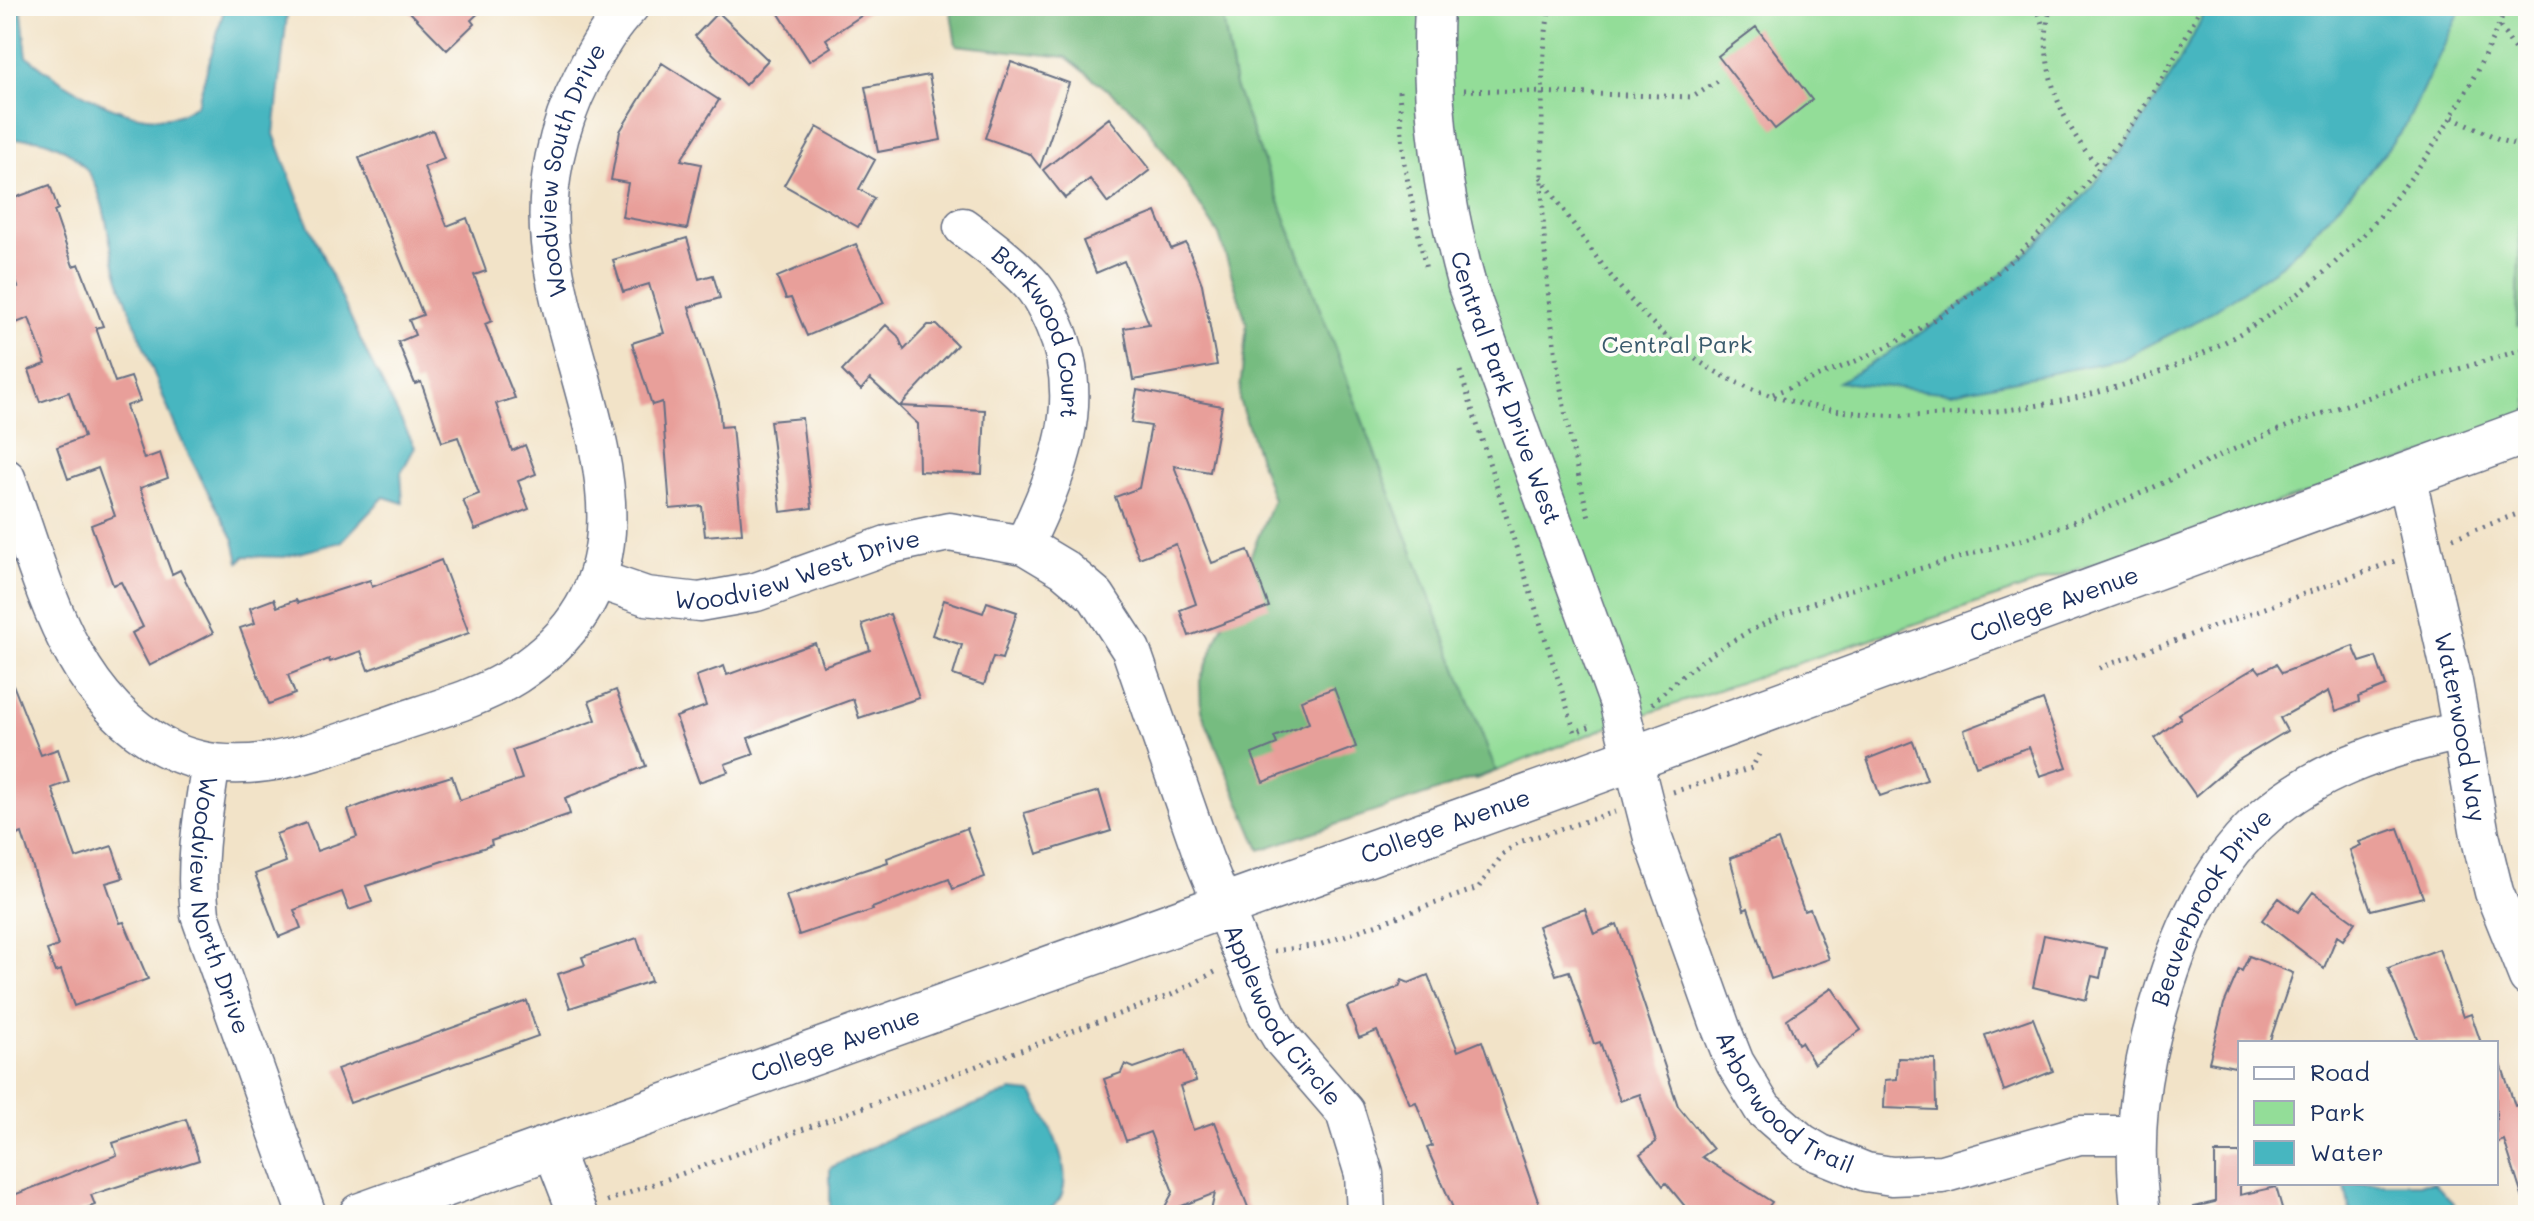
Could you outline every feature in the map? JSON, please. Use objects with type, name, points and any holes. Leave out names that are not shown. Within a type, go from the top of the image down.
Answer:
[{"type":"main road","name":"College Avenue","points":[[361,1215],[1632,758],[2528,431]]},
{"type":"street","name":"Woodview South Drive","points":[[597,579],[609,514],[606,482],[554,275],[548,202],[553,162],[574,94],[609,31],[630,6]]},
{"type":"street","name":"Central Park Drive West","points":[[1434,6],[1416,91],[1444,185],[1467,286],[1618,701],[1632,758]]},
{"type":"street","name":"Barkwood Court","points":[[963,227],[1031,284],[1060,337],[1069,370],[1069,432],[1049,491],[1024,545]]},
{"type":"street","name":"Waterwood Way","points":[[2406,475],[2494,892],[2528,977]]},
{"type":"street","name":"Woodview North Drive","points":[[6,478],[63,631],[92,686],[109,708],[141,735],[178,755],[211,763],[198,852],[196,881],[200,915],[307,1215]]},
{"type":"street","name":"Woodview West Drive","points":[[597,579],[646,596],[699,602],[756,592],[922,535],[949,532],[1024,545],[1064,569],[1096,596],[1131,650],[1222,905]]},
{"type":"street","points":[[211,763],[266,763],[291,759],[440,707],[514,676],[565,633],[597,579]]},
{"type":"street","name":"Beaverbrook Drive","points":[[2141,1215],[2135,1135],[2141,1077],[2177,945],[2208,882],[2259,822],[2314,781],[2402,744],[2461,731]]},
{"type":"street","name":"Arborwood Trail","points":[[1632,758],[1642,803],[1735,1063],[1763,1109],[1802,1143],[1866,1172],[1918,1178],[2079,1135],[2135,1135]]},
{"type":"street","name":"Applewood Circle","points":[[1222,905],[1267,1014],[1282,1039],[1345,1112],[1364,1174],[1366,1215]]},
{"type":"street","points":[[551,1145],[586,1211]]},
{"type":"path","points":[[1550,6],[1542,90],[1541,216],[1562,411],[1590,522]]},
{"type":"path","points":[[2036,6],[2060,107],[2079,144],[2099,167]]},
{"type":"path","points":[[2044,30],[2051,6]]},
{"type":"path","points":[[1772,394],[1891,345],[1923,326],[2019,251],[2099,167],[2168,69],[2201,6]]},
{"type":"path","points":[[1541,177],[1609,277],[1657,329],[1706,366],[1749,388],[1881,416],[1958,415],[2055,404],[2106,391],[2172,368],[2254,326],[2336,265],[2399,195],[2453,117],[2507,6]]},
{"type":"path","points":[[2499,26],[2528,69]]},
{"type":"path","points":[[1416,91],[1542,90],[1693,97],[1718,81]]},
{"type":"path","points":[[2453,117],[2503,141],[2528,148]]},
{"type":"path","points":[[1648,694],[1652,703],[1668,685],[1713,653],[1816,603],[1867,583],[2024,540],[2109,509],[2291,425],[2528,348]]},
{"type":"path","points":[[2099,668],[2424,551],[2528,510]]},
{"type":"path","points":[[586,1211],[684,1170],[1171,995],[1245,960],[1287,947],[1319,945],[1478,888],[1504,853],[1519,842],[1752,768],[1768,739]]},
{"type":"green space","points":[[950,6],[1221,6],[1235,86],[1496,771],[1260,850],[1201,711],[1200,681],[1273,500],[1239,400],[1247,324],[1219,235],[1138,114],[1066,57],[956,45]]},
{"type":"green space","name":"Central Park","points":[[1194,6],[2528,6],[2528,419],[1613,725],[1474,780]]},
{"type":"green space","points":[[2528,181],[2528,325],[2517,326],[2520,224]]},
{"type":"water","points":[[6,6],[21,6],[27,56],[41,67],[96,101],[136,115],[156,118],[177,115],[197,105],[225,6],[288,6],[274,134],[305,217],[368,356],[415,447],[401,473],[403,503],[384,497],[341,542],[284,557],[245,556],[239,562],[234,540],[185,447],[151,367],[117,272],[103,208],[93,180],[70,153],[60,147],[39,140],[6,142]]},
{"type":"water","points":[[2208,6],[2463,6],[2405,127],[2358,185],[2284,263],[2204,317],[2122,359],[1951,393],[1839,382],[1957,308],[2056,226],[2099,179],[2139,127],[2175,70]]},
{"type":"water","points":[[1011,1091],[1032,1093],[1061,1155],[1064,1169],[1062,1194],[1047,1214],[830,1215],[830,1168],[896,1135]]},
{"type":"water","points":[[2344,1185],[2437,1185],[2463,1215],[2351,1215]]},
{"type":"building","points":[[404,6],[486,6],[471,20],[474,24],[447,50]]},
{"type":"building","points":[[774,6],[876,6],[826,39],[831,47],[809,61]]},
{"type":"building","points":[[718,12],[768,60],[745,85],[695,36]]},
{"type":"building","points":[[1756,27],[1812,100],[1775,129],[1718,56]]},
{"type":"building","points":[[1011,62],[1069,83],[1040,167],[1030,154],[985,138]]},
{"type":"building","points":[[662,63],[719,100],[681,160],[701,164],[687,229],[622,217],[628,183],[611,180],[620,131]]},
{"type":"building","points":[[929,75],[941,140],[878,152],[865,87]]},
{"type":"building","points":[[1109,118],[1150,170],[1108,203],[1090,179],[1065,198],[1043,170]]},
{"type":"building","points":[[817,127],[875,160],[859,189],[874,198],[858,227],[784,185]]},
{"type":"building","points":[[433,130],[444,159],[424,167],[447,226],[467,218],[486,271],[474,275],[492,321],[485,324],[515,398],[496,404],[512,451],[525,445],[536,474],[518,481],[529,509],[475,530],[463,500],[479,494],[458,437],[442,442],[421,382],[415,384],[398,342],[415,335],[409,320],[423,315],[359,158]]},
{"type":"building","points":[[50,185],[58,209],[54,211],[73,266],[79,264],[103,326],[96,328],[115,382],[131,377],[140,401],[126,406],[144,459],[160,453],[168,478],[140,488],[172,574],[180,570],[213,633],[149,666],[132,633],[143,627],[121,582],[113,585],[91,525],[115,516],[98,468],[68,479],[57,447],[84,437],[69,392],[40,402],[29,370],[46,364],[29,318],[11,325],[6,311],[6,291],[18,287],[6,255],[6,201]]},
{"type":"building","points":[[1156,212],[1171,249],[1186,243],[1202,284],[1217,365],[1133,380],[1124,328],[1149,324],[1124,261],[1096,273],[1083,241]]},
{"type":"building","points":[[687,238],[699,279],[713,275],[720,298],[689,307],[719,403],[721,427],[732,426],[742,533],[705,536],[702,506],[670,509],[662,402],[652,405],[632,343],[664,333],[649,284],[623,292],[613,260]]},
{"type":"building","points":[[856,244],[884,303],[807,336],[791,298],[786,299],[777,277]]},
{"type":"building","points":[[886,325],[898,336],[904,350],[928,325],[937,325],[957,345],[900,406],[985,410],[982,474],[919,471],[918,424],[870,379],[861,390],[842,371]]},
{"type":"building","points":[[1137,390],[1222,406],[1210,472],[1174,466],[1212,563],[1248,550],[1269,607],[1189,636],[1180,610],[1196,604],[1176,544],[1139,558],[1115,497],[1139,488],[1151,426],[1131,423]]},
{"type":"building","points":[[802,418],[812,508],[781,512],[770,421]]},
{"type":"building","points":[[441,560],[469,633],[368,670],[361,651],[330,662],[329,659],[288,675],[295,694],[269,704],[240,628],[255,623],[250,608],[274,599],[277,607],[296,600],[298,603],[370,580],[372,587]]},
{"type":"building","points":[[944,600],[983,613],[987,602],[1017,612],[1002,659],[993,657],[984,685],[953,675],[962,645],[932,635]]},
{"type":"building","points":[[890,614],[919,698],[859,718],[853,699],[748,738],[754,754],[725,764],[728,772],[699,782],[676,717],[706,706],[696,676],[724,666],[727,675],[815,643],[823,666],[870,650],[862,624]]},
{"type":"building","points":[[2353,646],[2360,662],[2376,657],[2386,686],[2358,697],[2359,702],[2336,711],[2329,691],[2280,718],[2287,731],[2237,761],[2196,796],[2155,738],[2181,718],[2178,714],[2256,667],[2260,672],[2276,664],[2282,673]]},
{"type":"building","points":[[6,667],[41,755],[58,749],[69,782],[52,788],[76,858],[112,846],[123,878],[106,883],[120,923],[124,922],[148,979],[74,1006],[61,970],[55,972],[47,950],[58,946],[22,833],[6,839]]},
{"type":"building","points":[[1334,688],[1356,747],[1263,782],[1252,754],[1277,744],[1274,737],[1309,723],[1301,700]]},
{"type":"building","points":[[616,690],[646,766],[565,798],[570,814],[491,841],[492,845],[366,886],[372,902],[349,910],[342,892],[294,910],[301,928],[279,937],[255,874],[286,862],[276,834],[306,823],[317,851],[357,837],[348,810],[379,798],[452,776],[460,800],[522,779],[512,750],[596,720],[589,701]]},
{"type":"building","points":[[2043,700],[2067,767],[2040,776],[2029,747],[1976,766],[1964,730]]},
{"type":"building","points":[[1913,741],[1927,780],[1880,796],[1867,759]]},
{"type":"building","points":[[1099,791],[1111,831],[1037,854],[1024,813]]},
{"type":"building","points":[[967,828],[985,877],[953,889],[949,879],[873,910],[799,935],[786,896],[888,862],[887,858]]},
{"type":"building","points":[[2398,828],[2423,897],[2371,910],[2350,850],[2361,845],[2359,842]]},
{"type":"building","points":[[1778,840],[1804,911],[1810,909],[1829,959],[1771,979],[1748,908],[1744,910],[1730,858]]},
{"type":"building","points":[[2313,892],[2355,922],[2343,940],[2337,936],[2324,968],[2262,920],[2279,898],[2298,912]]},
{"type":"building","points":[[1585,909],[1594,934],[1617,924],[1678,1106],[1713,1149],[1702,1157],[1772,1202],[1762,1215],[1692,1215],[1666,1183],[1663,1186],[1640,1154],[1656,1142],[1640,1094],[1620,1101],[1600,1042],[1594,1044],[1569,971],[1556,975],[1538,926]]},
{"type":"building","points":[[2044,935],[2106,948],[2100,978],[2092,976],[2086,1000],[2033,987]]},
{"type":"building","points":[[637,938],[651,981],[570,1008],[558,974],[585,965],[582,957]]},
{"type":"building","points":[[2439,949],[2463,1017],[2471,1014],[2480,1041],[2418,1041],[2388,968]]},
{"type":"building","points":[[2249,956],[2293,973],[2270,1041],[2238,1041],[2238,1068],[2209,1062],[2224,1004],[2239,969],[2242,971]]},
{"type":"building","points":[[1428,975],[1458,1051],[1482,1041],[1540,1207],[1519,1215],[1456,1215],[1427,1148],[1432,1146],[1416,1102],[1410,1104],[1377,1031],[1359,1038],[1347,1007],[1399,987],[1402,980],[1409,983]]},
{"type":"building","points":[[1832,988],[1861,1030],[1814,1064],[1801,1042],[1798,1044],[1787,1019]]},
{"type":"building","points":[[527,1001],[538,1036],[350,1103],[337,1069]]},
{"type":"building","points":[[2033,1018],[2053,1071],[2004,1091],[1985,1035]]},
{"type":"building","points":[[1185,1050],[1196,1081],[1180,1086],[1193,1130],[1215,1122],[1251,1215],[1210,1215],[1215,1193],[1161,1214],[1173,1192],[1150,1132],[1126,1141],[1104,1079],[1121,1073],[1125,1064],[1134,1068]]},
{"type":"building","points":[[1898,1058],[1935,1059],[1936,1110],[1884,1108],[1885,1080],[1897,1079]]},
{"type":"building","points":[[2498,1062],[2515,1106],[2528,1101],[2528,1198],[2523,1199],[2504,1140],[2498,1142]]},
{"type":"building","points":[[186,1119],[199,1160],[91,1195],[95,1205],[68,1215],[10,1215],[6,1198],[117,1155],[113,1143]]},
{"type":"building","points":[[2215,1153],[2238,1153],[2240,1195],[2276,1187],[2284,1215],[2195,1215],[2194,1207],[2215,1202]]}]
